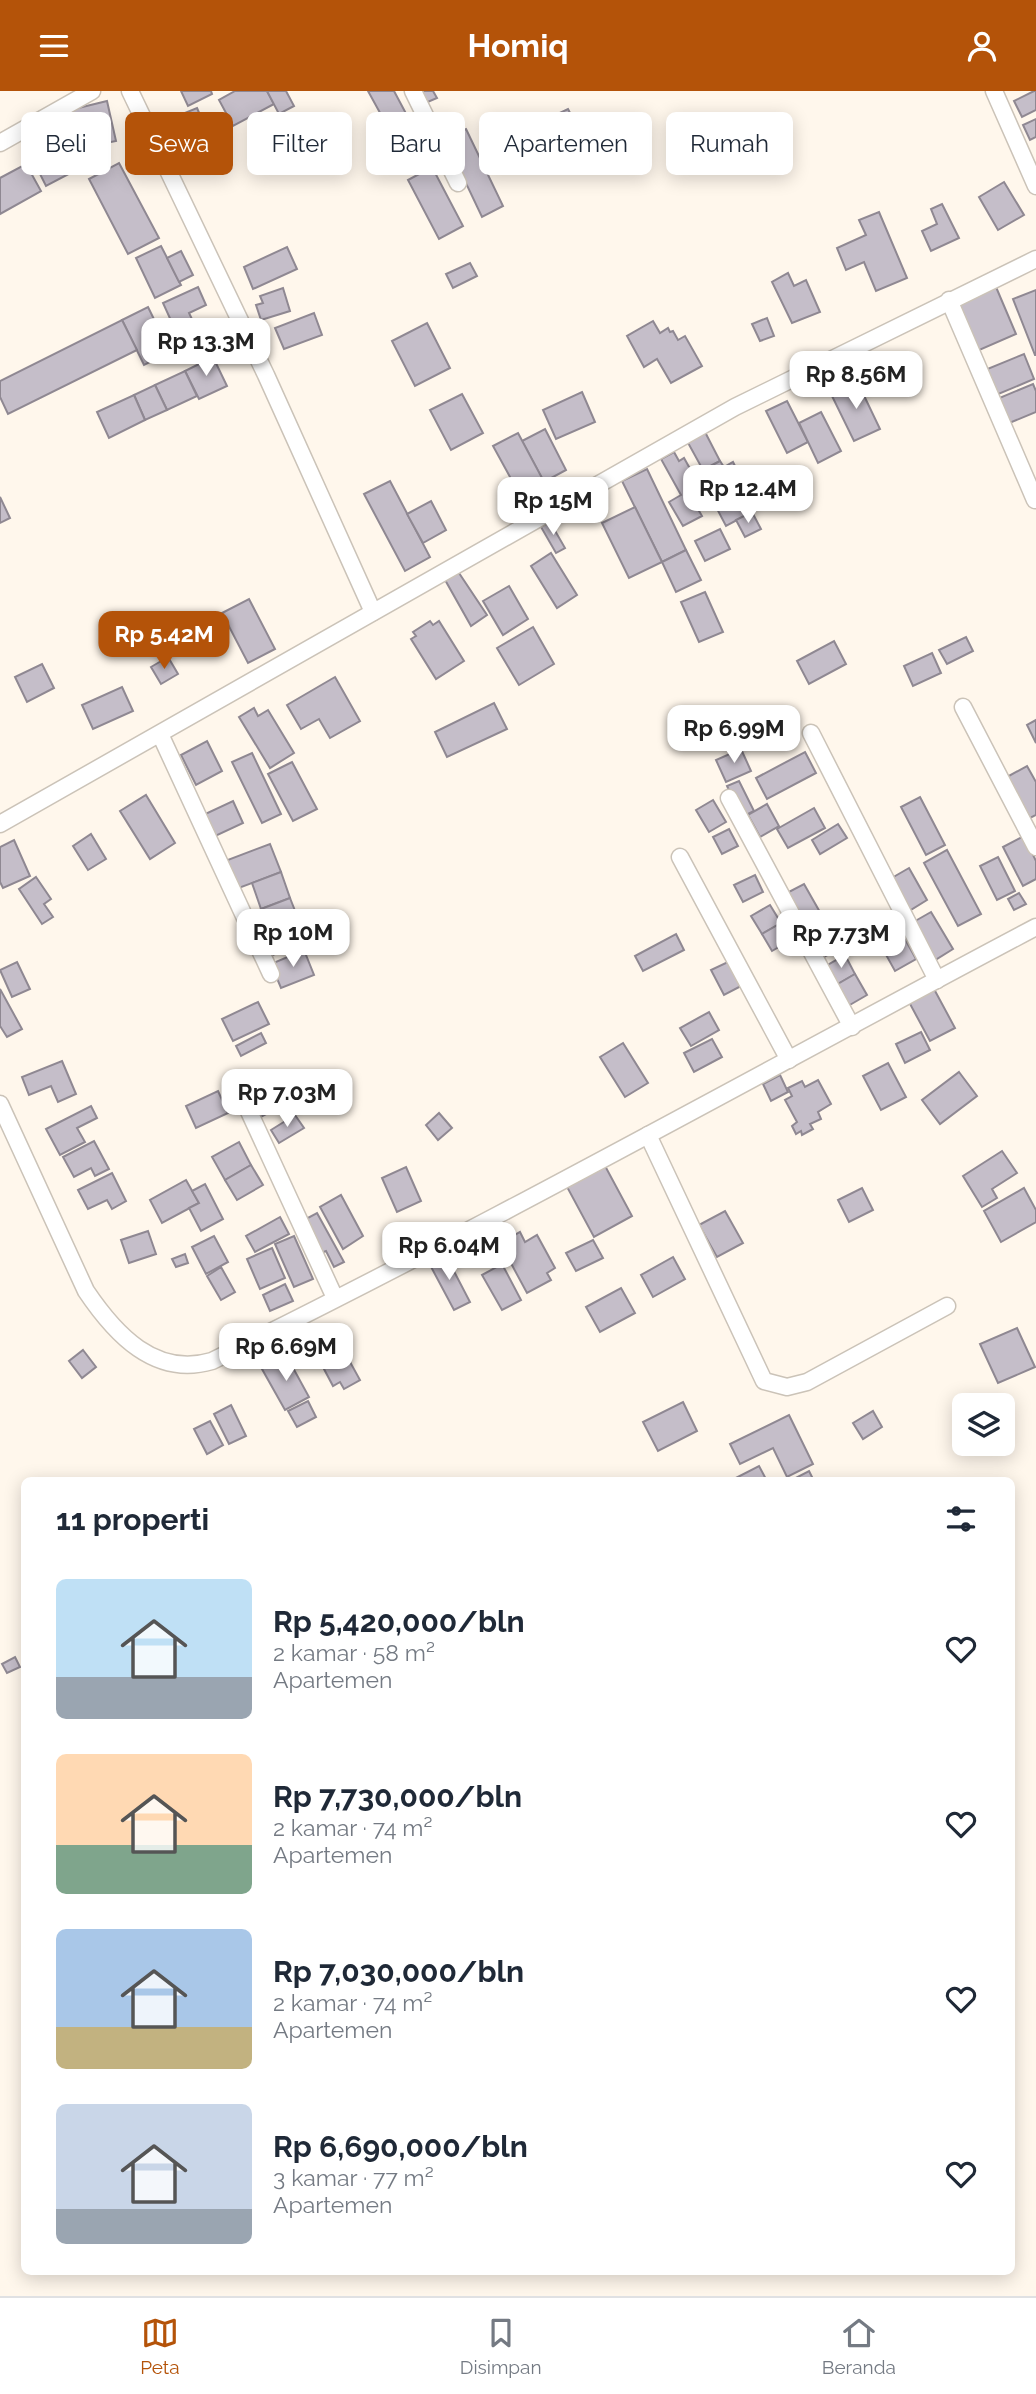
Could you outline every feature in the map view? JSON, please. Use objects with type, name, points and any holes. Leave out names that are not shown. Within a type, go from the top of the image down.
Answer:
[{"type":"street","points":[[0,142],[92,91]]},
{"type":"street","points":[[130,91],[260,363],[373,612]]},
{"type":"street","points":[[412,91],[458,183]]},
{"type":"street","points":[[994,91],[1036,185]]},
{"type":"street","points":[[0,824],[735,407],[1036,259]]},
{"type":"street","points":[[949,300],[1034,501]]},
{"type":"street","points":[[963,707],[1036,847]]},
{"type":"street","points":[[811,733],[937,980]]},
{"type":"street","points":[[160,734],[271,974]]},
{"type":"street","points":[[729,798],[852,1027]]},
{"type":"street","points":[[680,857],[789,1060]]},
{"type":"street","points":[[0,1104],[86,1290],[103,1315],[124,1338],[138,1348],[170,1363],[200,1364],[212,1361],[648,1135],[1036,927]]},
{"type":"street","points":[[240,1092],[335,1298]]},
{"type":"street","points":[[648,1135],[764,1381],[787,1387],[807,1383],[947,1307]]},
{"type":"building","points":[[181,91],[211,91],[212,94],[188,106]]},
{"type":"building","points":[[235,91],[267,91],[274,104],[259,112],[247,112],[247,118],[233,126],[233,112],[225,112],[219,100]]},
{"type":"building","points":[[267,91],[286,91],[294,106],[278,112]]},
{"type":"building","points":[[368,91],[394,91],[405,112],[380,112]]},
{"type":"building","points":[[417,91],[433,91],[437,98],[423,104]]},
{"type":"building","points":[[1034,91],[1036,110],[1022,117],[1014,101]]},
{"type":"building","points":[[107,101],[109,112],[66,112]]},
{"type":"building","points":[[111,119],[116,141],[111,142]]},
{"type":"building","points":[[1036,119],[1036,137],[1030,140],[1023,125]]},
{"type":"building","points":[[465,129],[479,156],[479,175],[488,175],[503,206],[482,217],[462,175],[465,175]]},
{"type":"building","points":[[119,163],[159,238],[128,254],[89,179],[96,175],[111,175],[111,167]]},
{"type":"building","points":[[21,167],[21,175],[32,175],[41,191],[0,214],[0,178]]},
{"type":"building","points":[[40,175],[67,175],[46,186]]},
{"type":"building","points":[[417,175],[436,175],[463,226],[439,239],[408,180]]},
{"type":"building","points":[[1004,182],[1024,215],[998,230],[979,197]]},
{"type":"building","points":[[942,204],[959,238],[931,251],[922,231],[937,224],[931,209]]},
{"type":"building","points":[[879,212],[907,278],[876,291],[864,262],[846,270],[837,248],[866,235],[859,220]]},
{"type":"building","points":[[161,246],[181,285],[155,298],[136,258]]},
{"type":"building","points":[[287,247],[297,269],[253,289],[244,267]]},
{"type":"building","points":[[181,251],[193,275],[179,282],[167,258]]},
{"type":"building","points":[[470,263],[477,276],[453,288],[446,274]]},
{"type":"building","points":[[788,273],[794,286],[806,280],[820,312],[792,323],[772,282]]},
{"type":"building","points":[[198,287],[206,305],[189,313],[199,334],[213,327],[221,343],[188,358],[163,303]]},
{"type":"building","points":[[996,287],[1016,334],[977,351],[956,303]]},
{"type":"building","points":[[283,288],[290,311],[261,320],[256,305],[263,303],[260,296]]},
{"type":"building","points":[[1036,290],[1036,355],[1035,355],[1013,299]]},
{"type":"building","points":[[148,307],[170,352],[144,365],[122,320]]},
{"type":"building","points":[[314,313],[322,335],[284,349],[275,328]]},
{"type":"building","points":[[767,318],[774,336],[760,341],[752,324]]},
{"type":"building","points":[[122,320],[137,350],[8,414],[0,397],[0,381]]},
{"type":"building","points":[[653,321],[660,333],[668,328],[678,340],[685,336],[702,366],[671,383],[657,359],[644,367],[627,336]]},
{"type":"building","points":[[427,323],[450,368],[415,386],[392,341]]},
{"type":"building","points":[[1024,354],[1034,379],[996,395],[985,370]]},
{"type":"building","points":[[213,357],[227,386],[199,399],[185,371]]},
{"type":"building","points":[[185,371],[197,396],[167,410],[155,385]]},
{"type":"building","points":[[857,381],[880,429],[854,441],[831,394]]},
{"type":"building","points":[[1033,384],[1036,391],[1036,412],[1007,424],[997,399]]},
{"type":"building","points":[[155,385],[167,410],[145,420],[134,395]]},
{"type":"building","points":[[582,392],[595,422],[556,439],[543,410]]},
{"type":"building","points":[[462,394],[483,433],[451,450],[430,410]]},
{"type":"building","points":[[134,395],[145,420],[109,438],[97,412]]},
{"type":"building","points":[[787,401],[808,442],[787,453],[766,411]]},
{"type":"building","points":[[821,412],[841,451],[818,463],[799,423]]},
{"type":"building","points":[[545,429],[566,470],[544,482],[522,441]]},
{"type":"building","points":[[705,432],[720,461],[703,470],[687,441]]},
{"type":"building","points":[[518,433],[550,493],[526,506],[493,446]]},
{"type":"building","points":[[674,452],[679,461],[684,458],[703,492],[692,499],[702,516],[683,526],[669,502],[681,495],[661,459]]},
{"type":"building","points":[[720,461],[724,467],[733,462],[745,486],[740,489],[752,512],[726,526],[714,503],[719,501],[703,470]]},
{"type":"building","points":[[647,469],[686,550],[662,562],[622,481]]},
{"type":"building","points":[[390,481],[430,557],[405,571],[364,494]]},
{"type":"building","points":[[0,497],[10,518],[0,523]]},
{"type":"building","points":[[431,501],[446,530],[423,543],[407,514]]},
{"type":"building","points":[[635,507],[662,562],[629,578],[602,523]]},
{"type":"building","points":[[752,512],[761,529],[745,537],[736,520]]},
{"type":"building","points":[[550,522],[565,548],[556,553],[541,527]]},
{"type":"building","points":[[720,529],[730,549],[705,561],[695,541]]},
{"type":"building","points":[[686,550],[701,580],[676,592],[662,562]]},
{"type":"building","points":[[551,553],[577,595],[557,608],[531,566]]},
{"type":"building","points":[[457,570],[487,615],[471,626],[444,578]]},
{"type":"building","points":[[509,586],[528,619],[503,635],[483,601]]},
{"type":"building","points":[[705,592],[723,632],[699,642],[681,602]]},
{"type":"building","points":[[249,599],[275,649],[248,663],[222,613]]},
{"type":"building","points":[[430,621],[433,625],[439,621],[464,661],[436,679],[411,639],[416,636],[413,632]]},
{"type":"building","points":[[533,627],[554,664],[519,685],[497,648]]},
{"type":"building","points":[[966,637],[973,651],[947,664],[939,650]]},
{"type":"building","points":[[834,641],[846,664],[809,684],[797,661]]},
{"type":"building","points":[[932,653],[941,673],[913,686],[904,666]]},
{"type":"building","points":[[168,657],[178,674],[161,684],[151,667]]},
{"type":"building","points":[[42,664],[54,688],[27,702],[15,677]]},
{"type":"building","points":[[335,677],[360,721],[330,738],[319,719],[301,729],[287,705]]},
{"type":"building","points":[[122,687],[133,711],[93,729],[82,705]]},
{"type":"building","points":[[494,703],[507,729],[447,757],[435,732]]},
{"type":"building","points":[[254,708],[258,716],[268,710],[294,753],[270,768],[239,717]]},
{"type":"building","points":[[1036,720],[1036,743],[1027,725]]},
{"type":"building","points":[[207,741],[222,771],[196,785],[181,755]]},
{"type":"building","points":[[741,749],[751,771],[726,782],[716,760]]},
{"type":"building","points":[[805,752],[816,773],[767,799],[756,778]]},
{"type":"building","points":[[252,753],[281,814],[262,823],[232,762]]},
{"type":"building","points":[[292,762],[317,809],[293,821],[268,774]]},
{"type":"building","points":[[1027,766],[1036,782],[1036,815],[1030,818],[1007,777]]},
{"type":"building","points":[[739,781],[754,811],[742,817],[727,786]]},
{"type":"building","points":[[146,795],[175,843],[150,859],[120,811]]},
{"type":"building","points":[[920,797],[945,845],[926,855],[901,807]]},
{"type":"building","points":[[713,800],[726,822],[709,832],[696,810]]},
{"type":"building","points":[[233,801],[243,823],[211,838],[201,816]]},
{"type":"building","points":[[767,804],[779,826],[760,837],[748,815]]},
{"type":"building","points":[[814,808],[825,828],[788,848],[777,829]]},
{"type":"building","points":[[838,824],[847,838],[820,854],[812,840]]},
{"type":"building","points":[[729,829],[738,846],[722,854],[713,837]]},
{"type":"building","points":[[91,834],[106,859],[88,870],[73,846]]},
{"type":"building","points":[[1024,836],[1036,861],[1036,879],[1023,886],[1003,847]]},
{"type":"building","points":[[14,840],[30,876],[3,888],[0,882],[0,847]]},
{"type":"building","points":[[270,844],[281,872],[236,889],[225,861]]},
{"type":"building","points":[[947,850],[981,914],[958,926],[924,863]]},
{"type":"building","points":[[998,857],[1015,891],[997,900],[980,866]]},
{"type":"building","points":[[909,868],[927,900],[909,911],[890,879]]},
{"type":"building","points":[[281,872],[290,898],[261,909],[252,883]]},
{"type":"building","points":[[755,875],[763,892],[743,902],[734,885]]},
{"type":"building","points":[[36,877],[51,899],[44,904],[53,917],[42,924],[19,889]]},
{"type":"building","points":[[804,884],[825,921],[806,932],[785,894]]},
{"type":"building","points":[[1019,893],[1026,904],[1014,910],[1008,899]]},
{"type":"building","points":[[290,898],[299,921],[270,932],[261,909]]},
{"type":"building","points":[[770,905],[781,923],[762,934],[751,916]]},
{"type":"building","points":[[931,912],[953,949],[932,962],[910,924]]},
{"type":"building","points":[[891,914],[916,959],[895,971],[870,926]]},
{"type":"building","points":[[781,923],[791,940],[772,951],[762,934]]},
{"type":"building","points":[[288,925],[296,946],[265,958],[256,937]]},
{"type":"building","points":[[832,931],[841,948],[822,958],[813,942]]},
{"type":"building","points":[[676,934],[684,950],[643,971],[635,956]]},
{"type":"building","points":[[304,950],[314,975],[281,988],[271,964]]},
{"type":"building","points":[[845,955],[855,974],[836,985],[826,966]]},
{"type":"building","points":[[730,961],[743,985],[724,995],[711,970]]},
{"type":"building","points":[[17,962],[30,989],[12,997],[0,970]]},
{"type":"building","points":[[855,974],[867,995],[848,1006],[836,985]]},
{"type":"building","points":[[0,989],[22,1029],[7,1037],[0,1026]]},
{"type":"building","points":[[934,989],[955,1028],[930,1041],[909,1002]]},
{"type":"building","points":[[258,1002],[269,1024],[233,1041],[222,1019]]},
{"type":"building","points":[[709,1012],[719,1030],[691,1046],[680,1028]]},
{"type":"building","points":[[921,1032],[930,1050],[905,1063],[896,1044]]},
{"type":"building","points":[[261,1033],[266,1043],[241,1056],[236,1046]]},
{"type":"building","points":[[712,1039],[722,1057],[694,1072],[684,1053]]},
{"type":"building","points":[[623,1043],[648,1083],[625,1097],[600,1057]]},
{"type":"building","points":[[62,1061],[76,1094],[58,1102],[51,1086],[29,1095],[22,1077]]},
{"type":"building","points":[[888,1063],[906,1097],[881,1110],[863,1076]]},
{"type":"building","points":[[250,1072],[260,1090],[250,1096],[240,1077]]},
{"type":"building","points":[[959,1072],[977,1096],[940,1124],[922,1100]]},
{"type":"building","points":[[780,1075],[788,1092],[771,1101],[763,1084]]},
{"type":"building","points":[[818,1080],[831,1104],[818,1112],[821,1119],[810,1124],[813,1129],[802,1135],[801,1131],[796,1134],[792,1126],[797,1122],[785,1100],[792,1096],[788,1088],[802,1081],[805,1087]]},
{"type":"building","points":[[218,1091],[228,1113],[196,1128],[186,1106]]},
{"type":"building","points":[[262,1096],[270,1112],[257,1119],[249,1103]]},
{"type":"building","points":[[91,1106],[97,1118],[77,1128],[85,1142],[60,1155],[46,1129]]},
{"type":"building","points":[[439,1113],[452,1128],[438,1140],[426,1125]]},
{"type":"building","points":[[295,1115],[304,1128],[279,1143],[271,1130]]},
{"type":"building","points":[[94,1141],[109,1169],[95,1176],[91,1168],[74,1177],[63,1157]]},
{"type":"building","points":[[239,1142],[251,1165],[225,1180],[212,1157]]},
{"type":"building","points":[[1002,1151],[1017,1173],[992,1189],[997,1198],[982,1207],[963,1176]]},
{"type":"building","points":[[604,1164],[632,1216],[594,1237],[566,1185]]},
{"type":"building","points":[[251,1165],[263,1185],[237,1200],[225,1180]]},
{"type":"building","points":[[406,1167],[421,1201],[397,1212],[382,1178]]},
{"type":"building","points":[[112,1173],[126,1201],[112,1209],[107,1200],[88,1209],[78,1190]]},
{"type":"building","points":[[186,1180],[199,1203],[162,1223],[150,1200]]},
{"type":"building","points":[[205,1184],[223,1219],[201,1231],[189,1208],[199,1203],[192,1191]]},
{"type":"building","points":[[862,1188],[873,1210],[849,1222],[838,1200]]},
{"type":"building","points":[[1024,1188],[1036,1210],[1036,1222],[1001,1242],[984,1211]]},
{"type":"building","points":[[341,1195],[363,1236],[343,1249],[320,1207]]},
{"type":"building","points":[[725,1211],[743,1243],[717,1257],[699,1225]]},
{"type":"building","points":[[317,1213],[344,1262],[334,1267],[326,1251],[321,1253],[304,1220]]},
{"type":"building","points":[[280,1217],[289,1234],[255,1252],[246,1236]]},
{"type":"building","points":[[148,1231],[156,1254],[129,1263],[121,1240]]},
{"type":"building","points":[[520,1232],[525,1242],[537,1235],[555,1268],[547,1273],[551,1280],[527,1293],[506,1254],[514,1250],[508,1239]]},
{"type":"building","points":[[214,1236],[228,1262],[206,1274],[192,1247]]},
{"type":"building","points":[[294,1236],[313,1279],[294,1287],[275,1244]]},
{"type":"building","points":[[593,1240],[603,1258],[576,1271],[566,1253]]},
{"type":"building","points":[[272,1248],[285,1278],[260,1289],[247,1259]]},
{"type":"building","points":[[185,1254],[188,1263],[176,1267],[172,1259]]},
{"type":"building","points":[[445,1254],[470,1302],[454,1310],[429,1263]]},
{"type":"building","points":[[673,1257],[685,1279],[653,1297],[641,1275]]},
{"type":"building","points":[[502,1264],[521,1300],[502,1310],[482,1275]]},
{"type":"building","points":[[221,1267],[235,1292],[221,1300],[207,1276]]},
{"type":"building","points":[[285,1284],[293,1301],[270,1311],[263,1295]]},
{"type":"building","points":[[621,1288],[635,1313],[600,1332],[586,1307]]},
{"type":"building","points":[[1017,1328],[1035,1367],[998,1383],[980,1344]]},
{"type":"building","points":[[83,1350],[96,1367],[82,1378],[69,1361]]},
{"type":"building","points":[[344,1351],[360,1380],[344,1389],[340,1382],[333,1386],[324,1369],[332,1364],[329,1359]]},
{"type":"building","points":[[286,1355],[309,1397],[285,1410],[262,1369]]},
{"type":"building","points":[[308,1401],[316,1417],[297,1427],[288,1411]]},
{"type":"building","points":[[683,1402],[697,1431],[658,1451],[643,1422]]},
{"type":"building","points":[[231,1405],[246,1436],[229,1444],[214,1414]]},
{"type":"building","points":[[873,1411],[882,1427],[863,1439],[853,1423]]},
{"type":"building","points":[[789,1415],[813,1464],[787,1477],[773,1448],[740,1464],[730,1444]]},
{"type":"building","points":[[210,1421],[223,1445],[207,1454],[194,1429]]},
{"type":"building","points":[[759,1466],[765,1477],[738,1477]]},
{"type":"building","points":[[809,1471],[812,1477],[798,1477]]},
{"type":"building","points":[[15,1657],[20,1667],[7,1673],[2,1664]]}]
